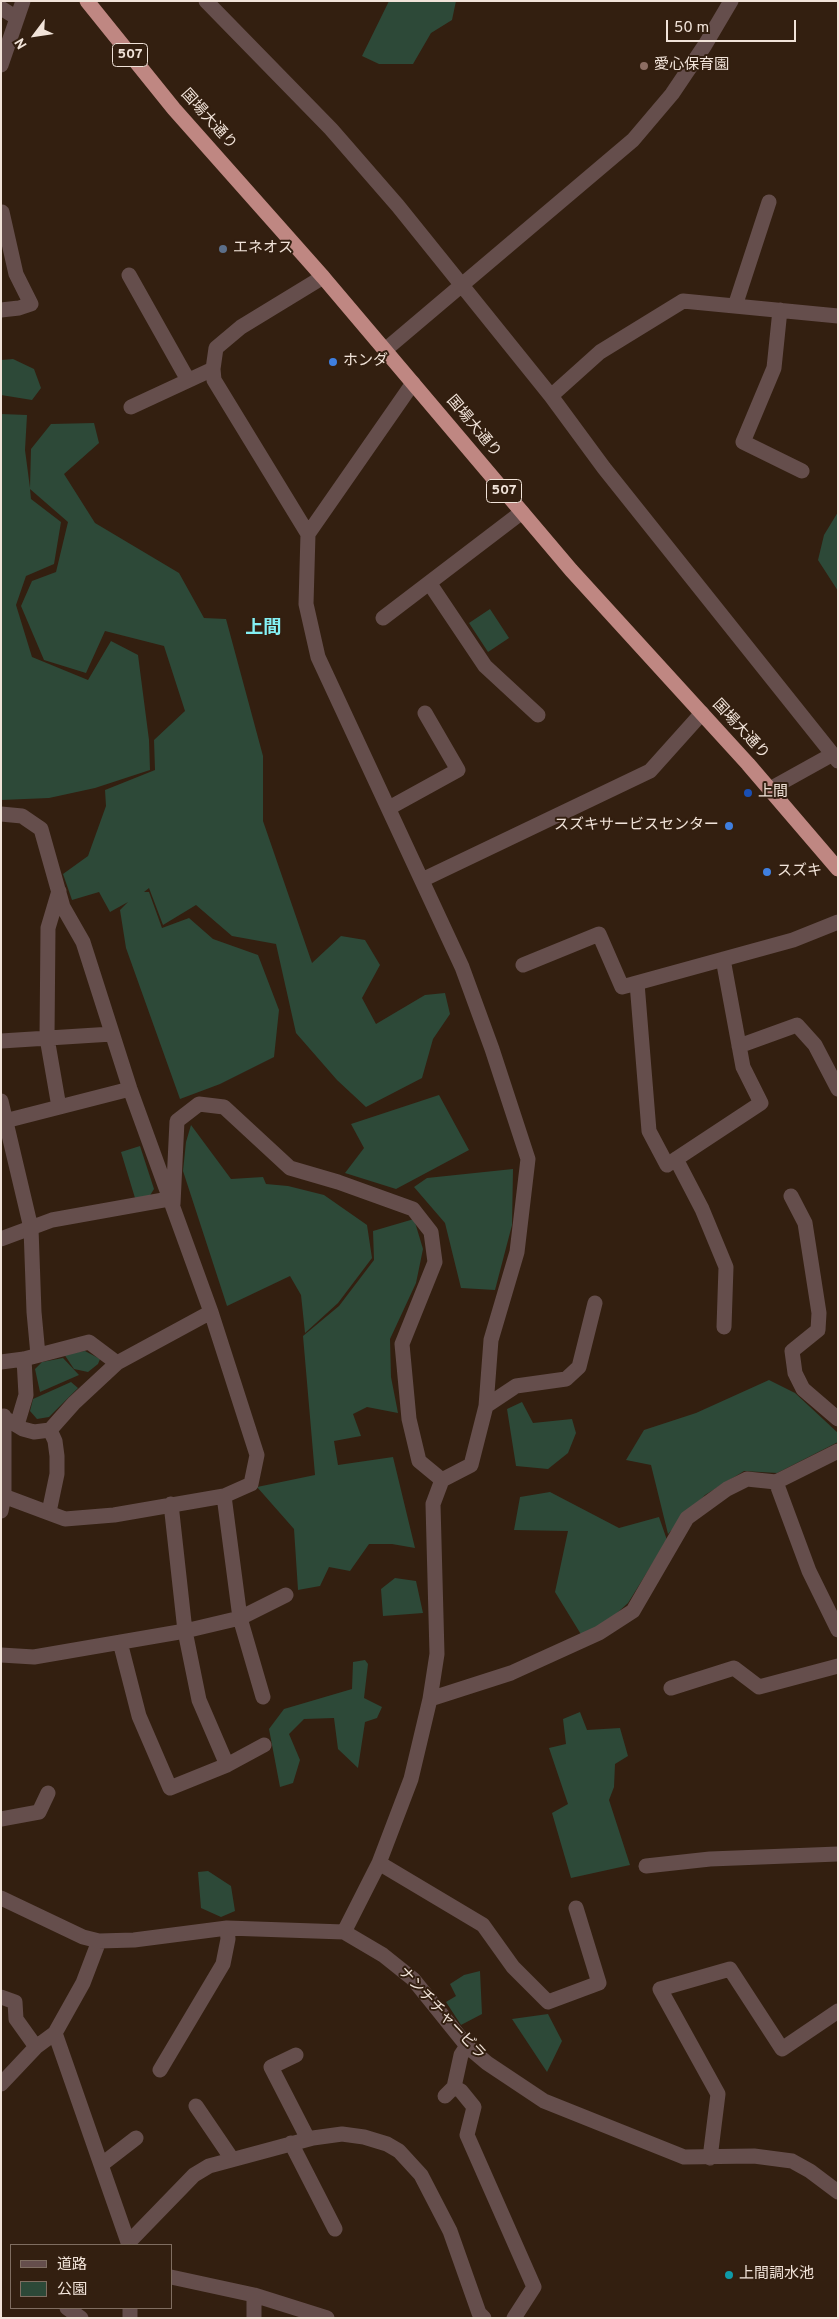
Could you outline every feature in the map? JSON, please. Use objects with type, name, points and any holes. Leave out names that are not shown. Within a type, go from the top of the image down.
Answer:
[{"type":"highway","name":"国場大通り","points":[[87,1],[174,109],[323,278],[577,577],[770,789],[838,869]]},
{"type":"street","points":[[1,65],[23,1]]},
{"type":"street","points":[[206,1],[332,129],[462,283],[551,396],[604,468],[835,757],[770,789]]},
{"type":"street","points":[[385,350],[633,140],[672,94],[732,1]]},
{"type":"street","points":[[1,8],[18,18]]},
{"type":"street","points":[[735,306],[769,202]]},
{"type":"street","points":[[1,310],[20,308],[31,304],[16,274],[2,212]]},
{"type":"street","points":[[129,275],[188,380]]},
{"type":"street","points":[[323,278],[241,326],[216,348],[213,369],[214,380],[308,534],[306,604],[318,657],[462,967],[492,1049],[528,1159],[518,1252],[491,1340],[486,1406],[471,1464],[442,1480],[433,1504],[438,1654],[412,1779],[379,1863],[344,1932]]},
{"type":"street","points":[[551,396],[600,352],[683,301],[838,316]]},
{"type":"street","points":[[780,310],[774,368],[742,442],[802,471]]},
{"type":"street","points":[[130,407],[213,369]]},
{"type":"street","points":[[308,534],[413,383]]},
{"type":"street","points":[[383,618],[522,512]]},
{"type":"street","points":[[430,584],[485,666],[538,715]]},
{"type":"street","points":[[389,808],[458,770],[425,713]]},
{"type":"street","points":[[422,880],[650,771],[702,713]]},
{"type":"street","points":[[1,814],[22,816],[41,829],[64,907],[83,942],[130,1089],[211,1312],[257,1455],[250,1484],[224,1496],[114,1515],[65,1519],[2,1495]]},
{"type":"street","points":[[59,891],[48,928],[47,1038],[59,1107]]},
{"type":"street","points":[[523,965],[599,934],[622,987],[793,940],[838,922]]},
{"type":"street","points":[[636,983],[648,1131],[667,1164],[761,1103],[743,1067],[723,959]]},
{"type":"street","points":[[739,1046],[796,1025],[815,1045],[838,1089]]},
{"type":"street","points":[[1,1042],[112,1034]]},
{"type":"street","points":[[3,1121],[130,1089]]},
{"type":"street","points":[[1,1101],[3,1121],[31,1228],[31,1357],[26,1395],[7,1419],[1,1511]]},
{"type":"street","points":[[171,1205],[177,1121],[199,1104],[224,1107],[290,1168],[338,1182],[413,1209],[431,1232],[435,1262],[402,1344],[409,1419],[419,1460],[442,1480]]},
{"type":"street","points":[[676,1159],[702,1209],[726,1267],[724,1327]]},
{"type":"street","points":[[791,1196],[805,1223],[819,1313],[818,1330],[792,1351],[795,1373],[803,1389],[838,1419]]},
{"type":"street","points":[[1,1239],[52,1220],[171,1205]]},
{"type":"street","points":[[486,1406],[516,1386],[566,1379],[579,1367],[595,1303]]},
{"type":"street","points":[[7,1419],[34,1432],[50,1430],[74,1403],[117,1363],[211,1312]]},
{"type":"street","points":[[1,1362],[31,1357],[89,1342],[117,1363]]},
{"type":"street","points":[[49,1512],[57,1474],[55,1441],[50,1430]]},
{"type":"street","points":[[430,1699],[511,1673],[599,1633],[633,1610],[687,1518],[727,1490],[747,1479],[776,1482],[838,1451]]},
{"type":"street","points":[[776,1482],[809,1570],[838,1630]]},
{"type":"street","points":[[224,1496],[240,1618],[263,1697]]},
{"type":"street","points":[[171,1504],[185,1631],[199,1700],[227,1765]]},
{"type":"street","points":[[1,1655],[34,1656],[185,1631],[240,1618],[286,1595]]},
{"type":"street","points":[[120,1642],[139,1716],[170,1788],[227,1765],[264,1745]]},
{"type":"street","points":[[671,1688],[734,1668],[759,1687],[838,1666]]},
{"type":"street","points":[[1,1819],[39,1812],[48,1794]]},
{"type":"street","points":[[646,1866],[710,1859],[838,1854]]},
{"type":"street","points":[[379,1863],[483,1925],[513,1967],[548,2002],[599,1983],[576,1908]]},
{"type":"street","name":"ナンチチャービラ","points":[[1,1898],[83,1938],[99,1941],[134,1940],[227,1928],[344,1932],[382,1954],[413,1979],[467,2046],[487,2063],[544,2101],[684,2157],[754,2156],[792,2161],[810,2171],[838,2192]]},
{"type":"street","points":[[160,2070],[224,1964],[228,1939],[227,1928]]},
{"type":"street","points":[[1,2084],[36,2047],[55,2032],[83,1983],[99,1941]]},
{"type":"street","points":[[710,2158],[718,2094],[660,1989],[730,1969],[782,2049],[838,2011]]},
{"type":"street","points":[[1,1997],[15,2002],[16,2020],[36,2047]]},
{"type":"street","points":[[55,2032],[129,2244],[194,2175],[209,2166],[308,2139],[342,2134],[364,2137],[387,2144],[410,2160],[432,2193],[450,2231],[479,2312],[484,2318]]},
{"type":"street","points":[[467,2046],[461,2056],[449,2092],[461,2091],[474,2107],[467,2135],[534,2288],[514,2318]]},
{"type":"street","points":[[296,2055],[271,2067],[308,2139]]},
{"type":"street","points":[[196,2106],[232,2159]]},
{"type":"street","points":[[101,2165],[136,2138]]},
{"type":"street","points":[[291,2143],[335,2229]]},
{"type":"street","points":[[172,2277],[254,2295],[327,2318]]},
{"type":"street","points":[[254,2295],[254,2318]]},
{"type":"street","points":[[68,2309],[81,2318]]},
{"type":"green space","points":[[389,1],[456,1],[452,20],[431,33],[413,64],[379,64],[362,56]]},
{"type":"green space","points":[[13,359],[34,369],[41,388],[32,400],[1,395],[1,360]]},
{"type":"green space","points":[[1,414],[27,415],[25,450],[30,488],[31,449],[51,424],[94,423],[99,443],[64,474],[95,523],[179,573],[204,618],[226,619],[263,756],[263,821],[312,963],[341,936],[365,940],[380,965],[362,998],[376,1024],[425,995],[445,993],[450,1014],[433,1039],[422,1078],[366,1107],[337,1080],[296,1033],[276,944],[232,936],[196,905],[163,925],[149,888],[144,892],[149,892],[162,928],[189,918],[213,939],[258,955],[279,1010],[274,1057],[220,1084],[180,1099],[126,948],[120,910],[128,902],[110,912],[99,892],[72,900],[63,874],[88,856],[106,806],[105,790],[155,770],[154,740],[185,711],[164,646],[105,631],[86,673],[44,660],[21,606],[32,581],[56,572],[68,522],[30,489],[31,499],[61,522],[54,564],[26,576],[16,605],[32,657],[88,680],[111,641],[138,655],[149,740],[150,770],[95,788],[49,798],[1,800]]},
{"type":"green space","points":[[838,512],[838,591],[818,560],[824,535]]},
{"type":"green space","points":[[490,609],[509,638],[488,652],[469,623]]},
{"type":"green space","points":[[439,1095],[469,1150],[396,1189],[345,1173],[364,1148],[351,1124]]},
{"type":"green space","points":[[191,1125],[231,1179],[263,1177],[266,1184],[288,1186],[324,1195],[367,1225],[372,1258],[338,1303],[305,1333],[301,1295],[290,1276],[227,1306],[183,1171],[186,1142]]},
{"type":"green space","points":[[140,1146],[154,1189],[149,1197],[135,1198],[121,1152]]},
{"type":"green space","points":[[513,1169],[512,1225],[495,1290],[461,1288],[445,1223],[414,1187],[427,1178]]},
{"type":"green space","points":[[414,1219],[423,1249],[416,1283],[390,1339],[391,1377],[398,1413],[367,1407],[353,1414],[361,1436],[334,1441],[338,1465],[393,1457],[415,1548],[392,1544],[369,1544],[350,1571],[329,1567],[320,1586],[298,1590],[294,1529],[257,1487],[315,1475],[303,1336],[339,1306],[374,1260],[373,1231]]},
{"type":"green space","points":[[85,1351],[100,1359],[98,1364],[88,1372],[74,1369],[64,1354]]},
{"type":"green space","points":[[63,1358],[79,1375],[40,1392],[35,1369],[42,1362]]},
{"type":"green space","points":[[769,1380],[795,1393],[838,1433],[838,1442],[777,1473],[744,1471],[705,1495],[668,1534],[651,1465],[626,1460],[644,1430],[696,1413]]},
{"type":"green space","points":[[71,1382],[78,1388],[49,1417],[37,1419],[30,1411],[33,1399]]},
{"type":"green space","points":[[522,1402],[533,1423],[572,1419],[576,1433],[568,1453],[548,1469],[516,1466],[507,1409]]},
{"type":"green space","points":[[550,1492],[619,1528],[659,1517],[667,1540],[628,1603],[606,1623],[582,1636],[555,1592],[568,1531],[514,1530],[520,1497]]},
{"type":"green space","points":[[395,1578],[416,1581],[423,1613],[383,1616],[381,1589]]},
{"type":"green space","points":[[365,1660],[368,1664],[364,1698],[382,1707],[377,1718],[365,1722],[358,1768],[338,1749],[334,1718],[304,1719],[289,1734],[300,1760],[293,1783],[280,1787],[269,1729],[284,1709],[352,1689],[353,1662]]},
{"type":"green space","points":[[580,1712],[587,1730],[620,1728],[628,1756],[615,1764],[614,1787],[609,1800],[630,1865],[571,1878],[552,1813],[568,1804],[549,1748],[566,1744],[563,1719]]},
{"type":"green space","points":[[208,1871],[231,1886],[235,1911],[221,1917],[201,1908],[198,1872]]},
{"type":"green space","points":[[480,1971],[482,2014],[461,2025],[446,2002],[456,1996],[450,1984],[464,1975]]},
{"type":"green space","points":[[548,2014],[562,2041],[547,2072],[512,2019]]},
{"type":"place","name":"愛心保育園","points":[[644,66]]},
{"type":"place","name":"エネオス","points":[[223,249]]},
{"type":"place","name":"ホンダ","points":[[333,362]]},
{"type":"place","name":"上間","points":[[748,793]]},
{"type":"place","name":"スズキサービスセンター","points":[[729,826]]},
{"type":"place","name":"スズキ","points":[[767,872]]},
{"type":"place","name":"上間調水池","points":[[729,2275]]},
{"type":"district","name":"上間","points":[[263,629]]}]
